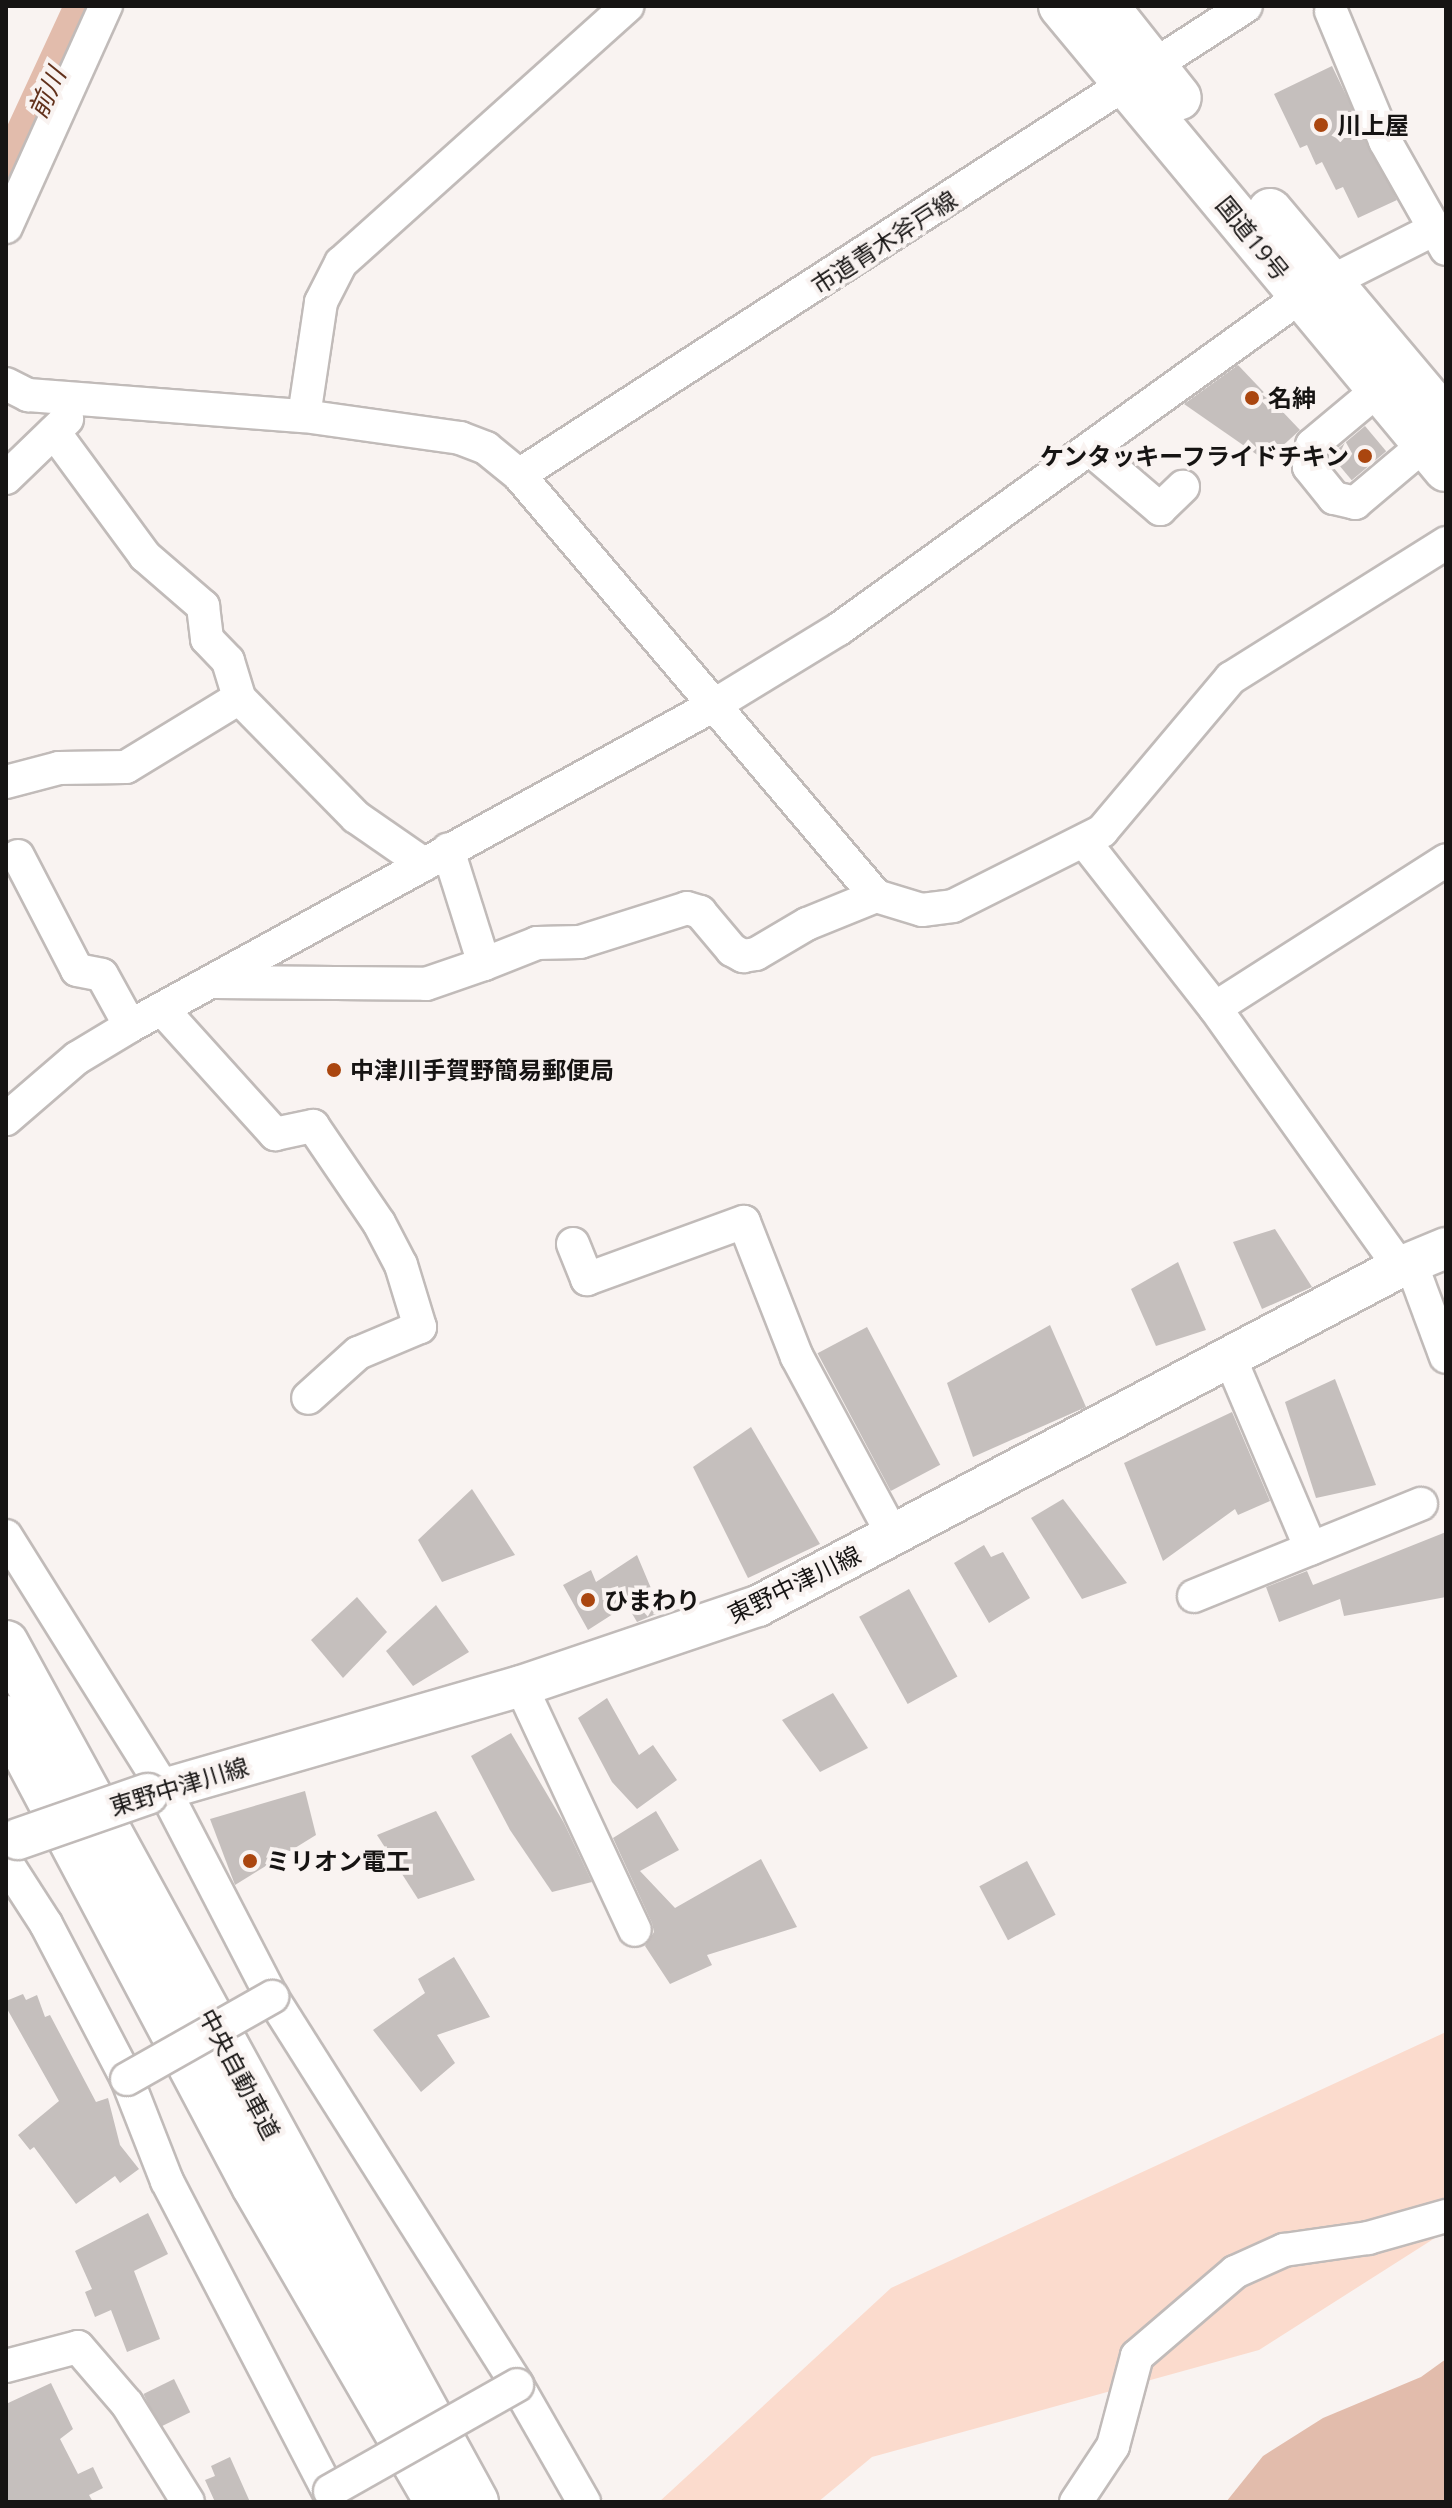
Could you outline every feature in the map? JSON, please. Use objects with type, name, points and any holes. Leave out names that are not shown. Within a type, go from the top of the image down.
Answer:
[{"type":"highway","name":"国道19号","points":[[1061,6],[1142,76],[1439,444]]},
{"type":"highway","name":"国道19号","points":[[1106,6],[1142,76]]},
{"type":"highway","name":"国道19号","points":[[1314,290],[1379,389],[1439,444]]},
{"type":"highway","name":"中央自動車道","points":[[6,1643],[476,2502]]},
{"type":"highway","name":"中央自動車道","points":[[6,1718],[254,2186],[437,2502]]},
{"type":"main road","name":"東野中津川線","points":[[10,1847],[156,1792],[521,1686],[758,1606],[1419,1259]]},
{"type":"street","points":[[6,227],[106,6]]},
{"type":"street","points":[[304,416],[321,302],[341,263],[627,6]]},
{"type":"street","name":"市道青木斧戸線","points":[[519,475],[1142,76],[1246,6]]},
{"type":"street","points":[[6,1119],[77,1058],[130,1026],[716,704],[839,629],[1314,290],[1441,238],[1385,141],[1331,11]]},
{"type":"street","points":[[6,384],[28,395],[304,416],[460,438],[486,448],[519,475],[876,896],[922,910],[953,906],[1102,831],[1231,678],[1446,543]]},
{"type":"street","points":[[1379,389],[1312,445],[1309,467],[1334,498],[1355,503],[1439,444]]},
{"type":"street","points":[[6,478],[89,398]]},
{"type":"street","points":[[54,432],[145,556],[203,606],[207,639],[228,661],[239,698],[356,817],[436,857],[484,964]]},
{"type":"street","points":[[1091,450],[1160,509],[1183,487]]},
{"type":"street","points":[[6,782],[59,768],[126,767],[239,698]]},
{"type":"street","points":[[1084,841],[1419,1259],[1446,1357]]},
{"type":"street","points":[[18,856],[77,970],[102,975],[130,1026]]},
{"type":"street","points":[[1215,1008],[1446,860]]},
{"type":"street","points":[[215,982],[426,984],[537,943],[580,942],[687,908],[700,912],[732,950],[743,956],[756,954],[807,924],[876,896]]},
{"type":"street","points":[[162,1009],[275,1134],[313,1126],[379,1223],[401,1265],[420,1327],[358,1353],[308,1398]]},
{"type":"street","points":[[573,1244],[587,1279],[744,1222],[797,1357],[893,1535]]},
{"type":"street","points":[[1230,1358],[1311,1549]]},
{"type":"street","points":[[1194,1596],[1421,1504]]},
{"type":"street","points":[[6,1536],[272,1997],[517,2385],[584,2502]]},
{"type":"street","points":[[521,1686],[635,1930]]},
{"type":"street","points":[[10,1847],[46,1924],[127,2079],[167,2181],[329,2498],[517,2385]]},
{"type":"street","points":[[127,2079],[272,1997]]},
{"type":"street","points":[[1076,2502],[1113,2446],[1137,2356],[1235,2272],[1284,2250],[1368,2238],[1446,2216]]},
{"type":"street","points":[[6,2366],[78,2347],[127,2404],[188,2502]]},
{"type":"shaded area","points":[[1446,2032],[1446,2231],[1259,2350],[872,2457],[818,2502],[659,2502],[891,2288]]},
{"type":"shaded area","points":[[1446,2359],[1446,2502],[1226,2502],[1263,2456],[1323,2418],[1421,2377]]},
{"type":"building","points":[[1332,66],[1397,200],[1358,218],[1343,187],[1336,190],[1322,162],[1316,165],[1307,145],[1300,148],[1274,94]]},
{"type":"building","points":[[1238,365],[1300,430],[1266,461],[1184,404]]},
{"type":"building","points":[[1365,426],[1386,451],[1352,480],[1331,455]]},
{"type":"building","points":[[1275,1229],[1312,1287],[1262,1309],[1233,1242]]},
{"type":"building","points":[[1178,1262],[1206,1330],[1156,1346],[1131,1289]]},
{"type":"building","points":[[1050,1325],[1086,1407],[973,1457],[947,1383]]},
{"type":"building","points":[[867,1327],[940,1465],[891,1491],[818,1353]]},
{"type":"building","points":[[1335,1379],[1376,1485],[1316,1498],[1285,1402]]},
{"type":"building","points":[[1232,1412],[1270,1501],[1238,1515],[1235,1509],[1163,1561],[1124,1463]]},
{"type":"building","points":[[751,1427],[820,1544],[748,1578],[693,1467]]},
{"type":"building","points":[[472,1489],[515,1555],[442,1582],[418,1540]]},
{"type":"building","points":[[1063,1499],[1127,1583],[1082,1599],[1031,1518]]},
{"type":"building","points":[[1446,1532],[1446,1597],[1344,1616],[1340,1599],[1279,1622],[1266,1587],[1307,1571],[1313,1585]]},
{"type":"building","points":[[984,1545],[991,1557],[1003,1552],[1030,1598],[989,1623],[954,1563]]},
{"type":"building","points":[[637,1555],[661,1612],[637,1622],[627,1605],[588,1630],[563,1585],[591,1570],[596,1582]]},
{"type":"building","points":[[909,1589],[957,1676],[908,1704],[859,1617]]},
{"type":"building","points":[[357,1597],[387,1632],[343,1678],[311,1640]]},
{"type":"building","points":[[436,1605],[469,1652],[413,1686],[386,1651]]},
{"type":"building","points":[[833,1693],[868,1748],[820,1772],[782,1720]]},
{"type":"building","points":[[607,1698],[639,1755],[653,1745],[677,1780],[637,1809],[612,1782],[578,1718]]},
{"type":"building","points":[[511,1733],[564,1823],[592,1882],[552,1892],[510,1830],[471,1756]]},
{"type":"building","name":"ミリオン電工","points":[[305,1791],[316,1835],[235,1885],[210,1819]]},
{"type":"building","points":[[436,1811],[475,1880],[418,1899],[377,1835]]},
{"type":"building","points":[[656,1811],[679,1850],[640,1871],[675,1908],[761,1859],[797,1927],[707,1955],[712,1965],[670,1984],[645,1946],[654,1932],[652,1923],[613,1838]]},
{"type":"building","points":[[1027,1861],[1056,1915],[1008,1940],[979,1886]]},
{"type":"building","points":[[454,1957],[490,2017],[437,2035],[455,2063],[421,2092],[373,2030],[425,1993],[418,1979]]},
{"type":"building","points":[[23,1994],[26,2000],[37,1995],[45,2017],[50,2015],[96,2102],[108,2098],[120,2145],[139,2169],[120,2183],[115,2176],[76,2204],[34,2147],[30,2150],[18,2135],[59,2101],[6,2007],[6,2001]]},
{"type":"building","points":[[148,2213],[168,2254],[134,2271],[160,2339],[127,2352],[111,2310],[95,2317],[85,2292],[92,2289],[75,2251]]},
{"type":"building","points":[[174,2379],[190,2412],[160,2427],[143,2394]]},
{"type":"building","points":[[51,2383],[73,2429],[60,2439],[78,2474],[93,2467],[103,2488],[89,2495],[93,2502],[6,2502],[6,2404]]},
{"type":"building","points":[[230,2457],[250,2502],[215,2502],[205,2480],[215,2476],[211,2466]]},
{"type":"waterway","name":"前川","points":[[6,181],[87,6]]},
{"type":"place","name":"川上屋","points":[[1321,125]]},
{"type":"place","name":"名紳","points":[[1252,398]]},
{"type":"place","name":"ケンタッキーフライドチキン","points":[[1365,456]]},
{"type":"place","name":"中津川手賀野簡易郵便局","points":[[334,1070]]},
{"type":"place","name":"ひまわり","points":[[588,1600]]},
{"type":"place","name":"ミリオン電工","points":[[250,1861]]}]
